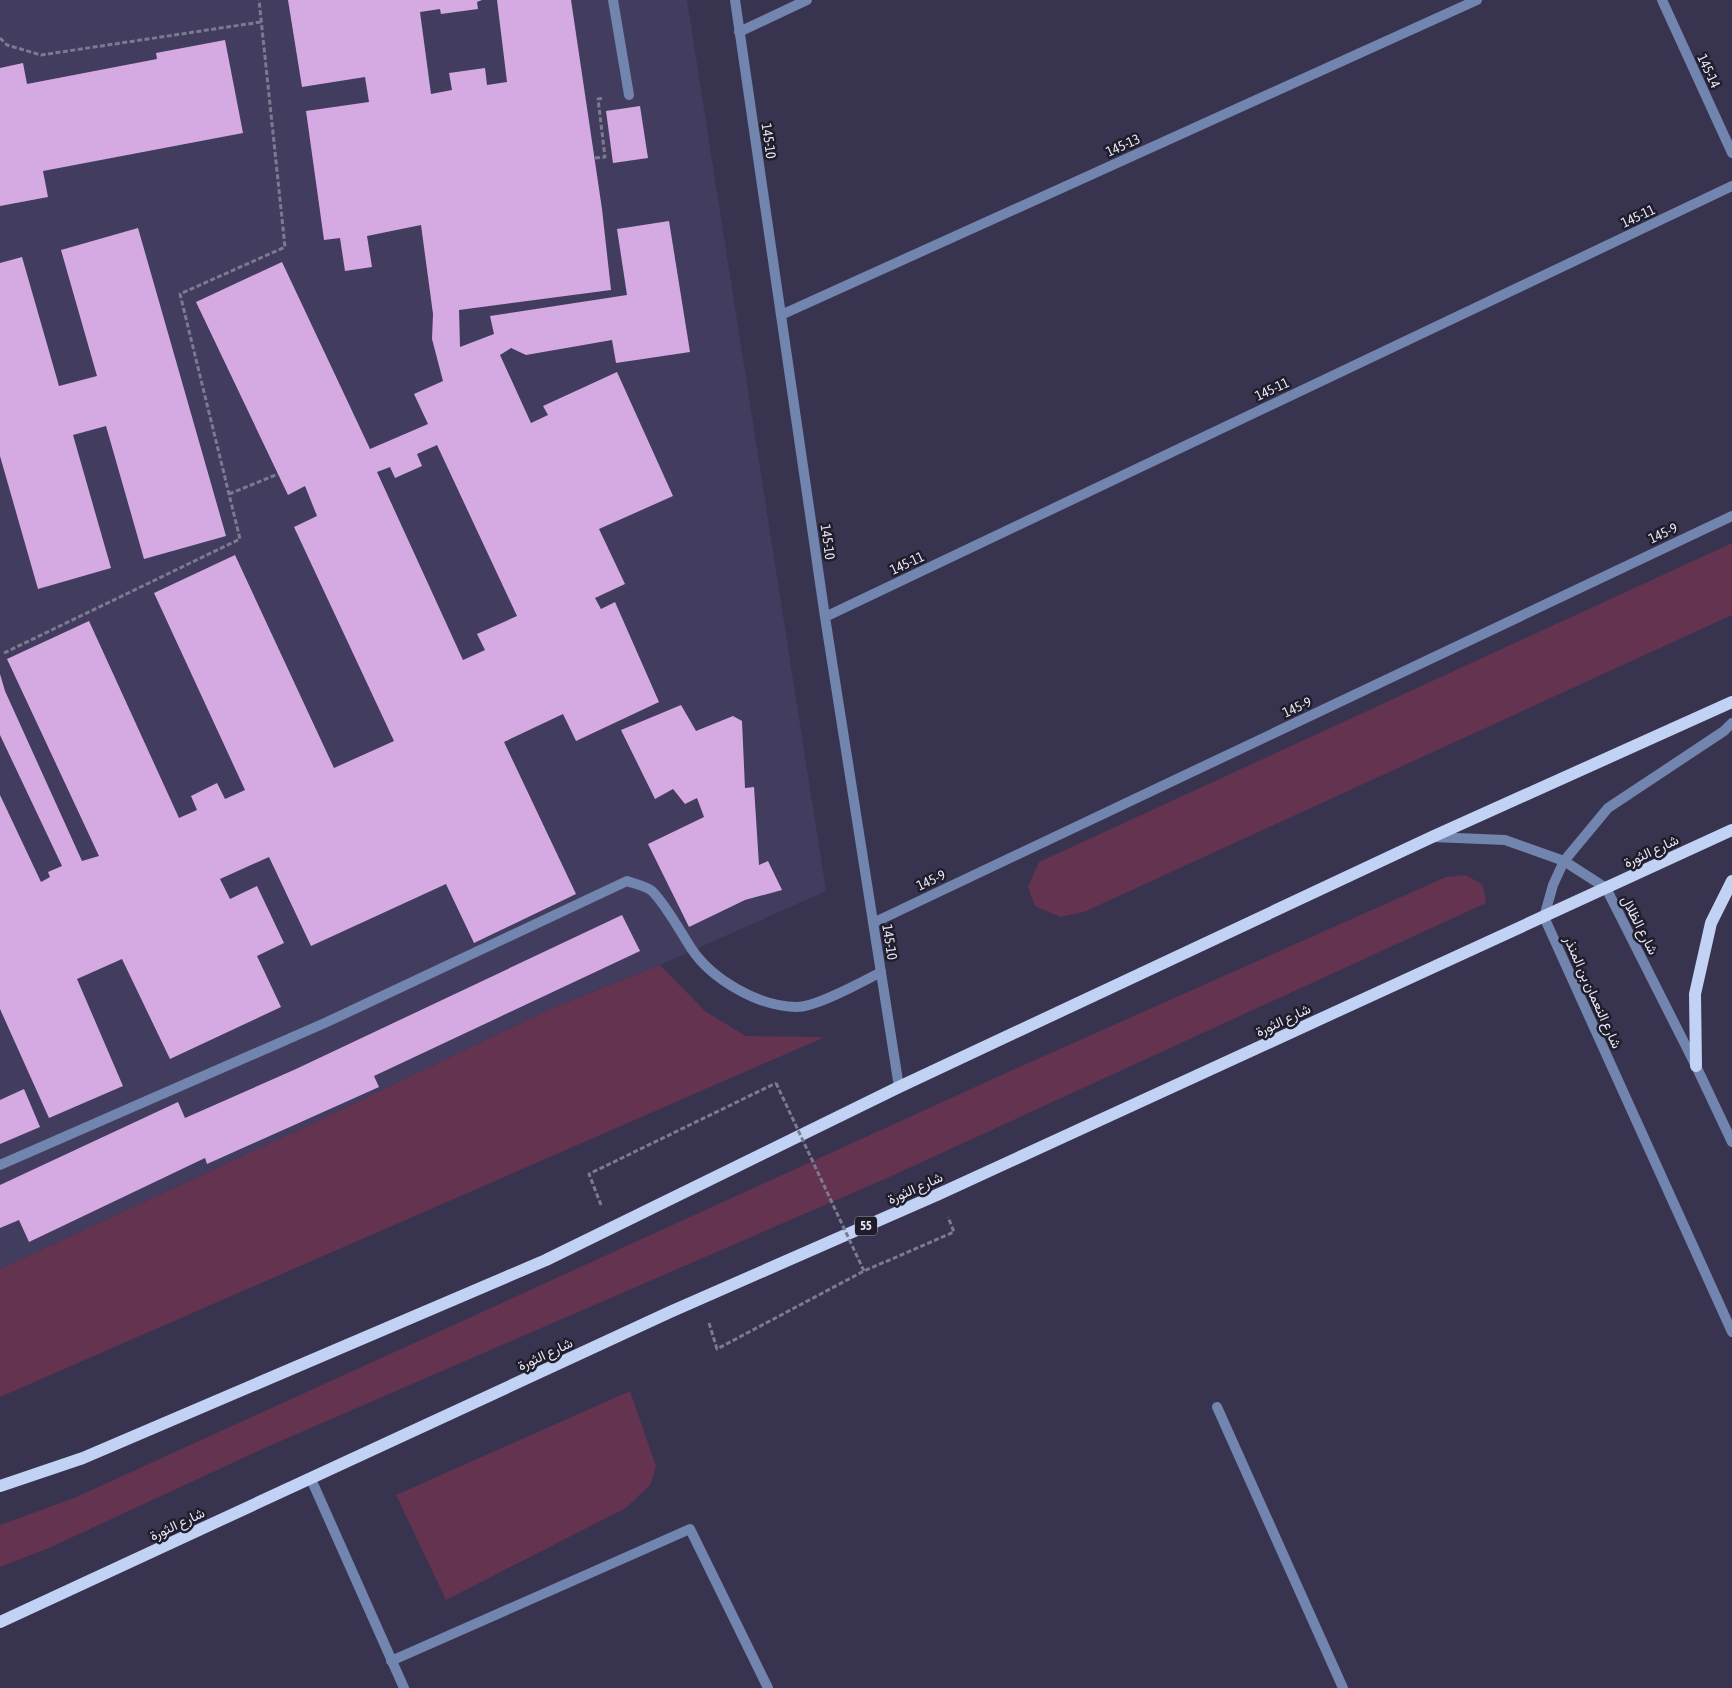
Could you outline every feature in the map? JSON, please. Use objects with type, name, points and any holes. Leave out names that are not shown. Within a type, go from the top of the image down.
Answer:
[{"type":"main road","points":[[0,1486],[83,1458],[546,1260],[899,1087],[1432,837],[1732,702]]},
{"type":"main road","name":"شارع الثورة","points":[[0,1622],[670,1312],[939,1194],[1732,830]]},
{"type":"main road","points":[[1696,1066],[1695,994],[1711,923],[1732,881]]},
{"type":"street","points":[[613,0],[629,95]]},
{"type":"street","name":"145-10","points":[[735,0],[825,617],[899,1087]]},
{"type":"street","points":[[739,32],[807,0]]},
{"type":"street","name":"145-13","points":[[781,315],[1477,0]]},
{"type":"street","name":"145-14","points":[[1662,0],[1732,153]]},
{"type":"street","name":"145-11","points":[[825,617],[1732,186]]},
{"type":"street","name":"145-9","points":[[873,923],[1732,516]]},
{"type":"street","points":[[1544,917],[1553,885],[1564,861],[1608,808],[1724,731],[1732,723]]},
{"type":"street","name":"شارع الظلال","points":[[1432,837],[1505,840],[1564,861],[1606,888],[1696,1066],[1732,1142]]},
{"type":"street","points":[[0,1165],[327,1022],[627,881],[651,890],[696,956],[717,977],[736,989],[767,1001],[798,1008],[833,996],[881,972]]},
{"type":"street","name":"شارع النعمان بن المنذر","points":[[1544,917],[1732,1332]]},
{"type":"street","points":[[1217,1407],[1343,1688]]},
{"type":"street","points":[[310,1479],[404,1688]]},
{"type":"street","points":[[391,1661],[690,1529],[768,1688]]},
{"type":"path","points":[[4,653],[240,538],[180,294],[285,247],[259,0]]},
{"type":"path","points":[[0,38],[7,45],[41,55],[262,22]]},
{"type":"path","points":[[595,158],[605,157],[598,99],[629,95]]},
{"type":"path","points":[[228,494],[278,474]]},
{"type":"path","points":[[609,1229],[589,1174],[776,1083],[864,1271]]},
{"type":"path","points":[[717,1349],[864,1271],[954,1232]]},
{"type":"shaded area","points":[[0,0],[687,0],[826,891],[660,965],[552,1008],[303,1128],[0,1269]]},
{"type":"shaded area","points":[[1732,543],[1732,615],[1084,912],[1060,917],[1035,906],[1028,887],[1039,862]]},
{"type":"shaded area","points":[[1466,875],[1483,885],[1486,903],[885,1179],[267,1447],[49,1548],[0,1567],[0,1525],[74,1498],[1008,1072],[1446,877]]},
{"type":"shaded area","points":[[660,965],[705,1011],[746,1036],[825,1037],[0,1397],[0,1269],[303,1128],[552,1008]]},
{"type":"shaded area","points":[[630,1391],[656,1466],[651,1484],[626,1508],[446,1600],[396,1495]]},
{"type":"building","points":[[288,0],[482,0],[477,2],[478,9],[441,14],[440,9],[420,12],[431,94],[452,90],[449,73],[485,68],[487,85],[507,82],[497,0],[571,0],[602,209],[611,290],[459,310],[460,347],[494,334],[490,316],[627,295],[617,229],[669,221],[690,352],[616,363],[612,340],[526,355],[511,348],[500,355],[531,423],[548,415],[543,406],[617,372],[673,496],[599,529],[625,584],[595,598],[601,609],[615,602],[659,702],[576,741],[563,714],[504,742],[576,894],[474,943],[446,884],[311,946],[269,857],[220,879],[230,899],[257,886],[284,943],[257,956],[281,1007],[170,1059],[122,959],[77,979],[123,1086],[49,1118],[0,1009],[0,795],[41,882],[50,877],[48,872],[62,866],[0,735],[0,674],[5,691],[82,861],[99,856],[7,659],[89,621],[179,818],[197,810],[191,796],[217,783],[225,799],[245,790],[154,593],[235,555],[334,768],[394,741],[294,527],[317,516],[305,486],[288,495],[196,302],[282,262],[370,449],[428,424],[414,394],[443,381],[432,339],[433,314],[421,225],[367,236],[372,267],[345,271],[340,238],[324,240],[306,111],[369,102],[365,77],[302,87]],"holes":[[[437,445],[517,616],[477,634],[485,650],[463,660],[377,472],[390,467],[395,478],[422,466],[417,454]]]},
{"type":"building","points":[[225,40],[243,133],[43,171],[48,197],[0,206],[0,68],[23,63],[27,84],[157,59],[156,53]]},
{"type":"building","points":[[640,106],[648,158],[613,163],[606,111]]},
{"type":"building","points":[[138,228],[226,536],[144,559],[106,426],[73,435],[111,568],[38,589],[0,456],[0,263],[22,257],[59,386],[97,376],[61,250]]},
{"type":"building","points":[[681,705],[696,731],[733,716],[742,721],[745,788],[754,787],[759,865],[768,861],[782,890],[745,900],[689,927],[648,844],[704,817],[697,798],[685,804],[673,789],[655,799],[621,730]]},
{"type":"building","points":[[622,915],[640,951],[374,1076],[379,1087],[207,1164],[205,1158],[29,1242],[19,1220],[0,1228],[0,1185],[178,1102],[185,1118],[296,1069]]},
{"type":"building","points":[[24,1089],[40,1127],[0,1144],[0,1100]]}]
